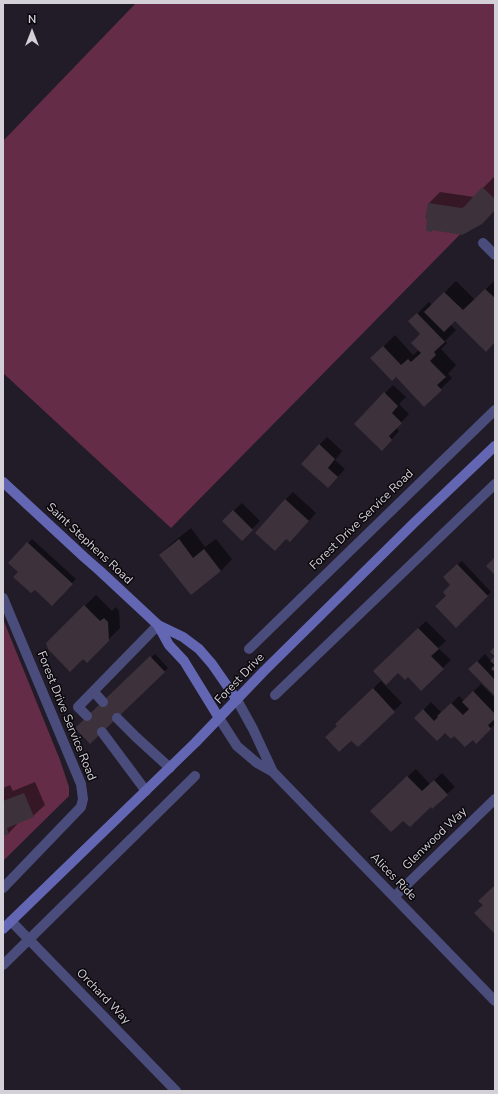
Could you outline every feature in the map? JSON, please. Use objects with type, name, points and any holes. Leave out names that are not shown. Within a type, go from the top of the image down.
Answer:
[{"type":"main road","name":"Forest Drive","points":[[3,929],[170,768],[411,526],[495,446]]},
{"type":"main road","name":"Saint Stephens Road","points":[[3,482],[158,625],[183,637],[199,649],[212,664],[237,700]]},
{"type":"main road","name":"Saint Stephens Road","points":[[158,625],[169,645],[188,667],[219,718]]},
{"type":"street","points":[[483,243],[495,255]]},
{"type":"street","name":"Forest Drive Service Road","points":[[248,649],[495,410]]},
{"type":"street","points":[[275,695],[495,484]]},
{"type":"street","name":"Forest Drive Service Road","points":[[3,598],[81,784],[83,799],[81,808],[3,888]]},
{"type":"street","points":[[87,716],[78,707],[158,625]]},
{"type":"street","points":[[94,692],[103,702]]},
{"type":"street","name":"Alices Ride","points":[[237,700],[253,729],[273,772]]},
{"type":"street","points":[[117,718],[170,768]]},
{"type":"street","name":"Alices Ride","points":[[219,718],[237,746],[257,763],[273,772],[495,1001]]},
{"type":"street","points":[[102,732],[146,791]]},
{"type":"street","points":[[3,965],[195,776]]},
{"type":"street","name":"Glenwood Way","points":[[394,897],[495,799]]},
{"type":"street","name":"Orchard Way","points":[[11,921],[176,1091]]},
{"type":"shaded area","points":[[136,3],[495,3],[495,199],[171,528],[3,373],[3,141]]},
{"type":"shaded area","points":[[3,619],[60,760],[69,787],[69,796],[3,861]]},
{"type":"building","points":[[482,187],[495,199],[495,210],[482,224],[462,235],[432,230],[432,232],[426,231],[427,219],[425,219],[428,203],[462,208]]},
{"type":"building","points":[[485,289],[495,298],[495,342],[486,352],[455,321],[444,332],[424,312],[444,292],[463,310]]},
{"type":"building","points":[[417,313],[445,342],[434,352],[436,355],[430,361],[446,377],[437,385],[442,390],[424,407],[396,377],[392,381],[370,358],[383,346],[401,365],[408,359],[411,362],[421,353],[411,343],[420,334],[408,321]]},
{"type":"building","points":[[384,392],[398,406],[392,413],[402,423],[389,436],[392,440],[382,451],[354,424]]},
{"type":"building","points":[[319,444],[335,459],[328,468],[338,477],[328,488],[301,464]]},
{"type":"building","points":[[285,499],[309,521],[290,542],[286,539],[275,551],[255,533]]},
{"type":"building","points":[[233,510],[253,530],[242,541],[222,521]]},
{"type":"building","points":[[179,539],[193,558],[204,549],[221,571],[191,595],[159,555]]},
{"type":"building","points":[[27,542],[73,584],[52,606],[35,590],[31,593],[13,577],[18,572],[8,563]]},
{"type":"building","points":[[495,557],[495,575],[486,566]]},
{"type":"building","points":[[457,564],[488,596],[456,628],[435,606],[446,596],[443,592],[450,585],[443,577]]},
{"type":"building","points":[[84,605],[100,621],[104,618],[108,622],[109,641],[87,663],[83,659],[70,672],[48,649],[46,643]]},
{"type":"building","points":[[418,628],[439,649],[431,656],[444,669],[421,691],[408,677],[405,680],[398,673],[386,685],[373,671]]},
{"type":"building","points":[[495,646],[495,656],[490,652]]},
{"type":"building","points":[[150,656],[165,672],[90,744],[75,728]]},
{"type":"building","points":[[495,656],[495,665],[490,661]]},
{"type":"building","points":[[477,661],[495,680],[495,696],[468,669]]},
{"type":"building","points":[[495,665],[495,672],[491,669]]},
{"type":"building","points":[[373,688],[395,712],[358,747],[351,741],[339,752],[325,737],[337,726],[335,724]]},
{"type":"building","points":[[473,691],[495,714],[495,719],[488,725],[491,729],[476,744],[473,740],[465,747],[454,736],[451,739],[445,733],[437,741],[414,718],[423,709],[434,721],[438,717],[437,716],[451,703],[463,715],[469,709],[462,702]]},
{"type":"building","points":[[407,776],[422,791],[434,780],[448,795],[432,809],[431,807],[410,827],[403,821],[391,832],[370,811]]},
{"type":"building","points":[[24,793],[34,817],[7,828],[9,834],[3,836],[3,801]]},
{"type":"building","points":[[495,885],[495,934],[474,913],[483,905],[478,901]]}]
